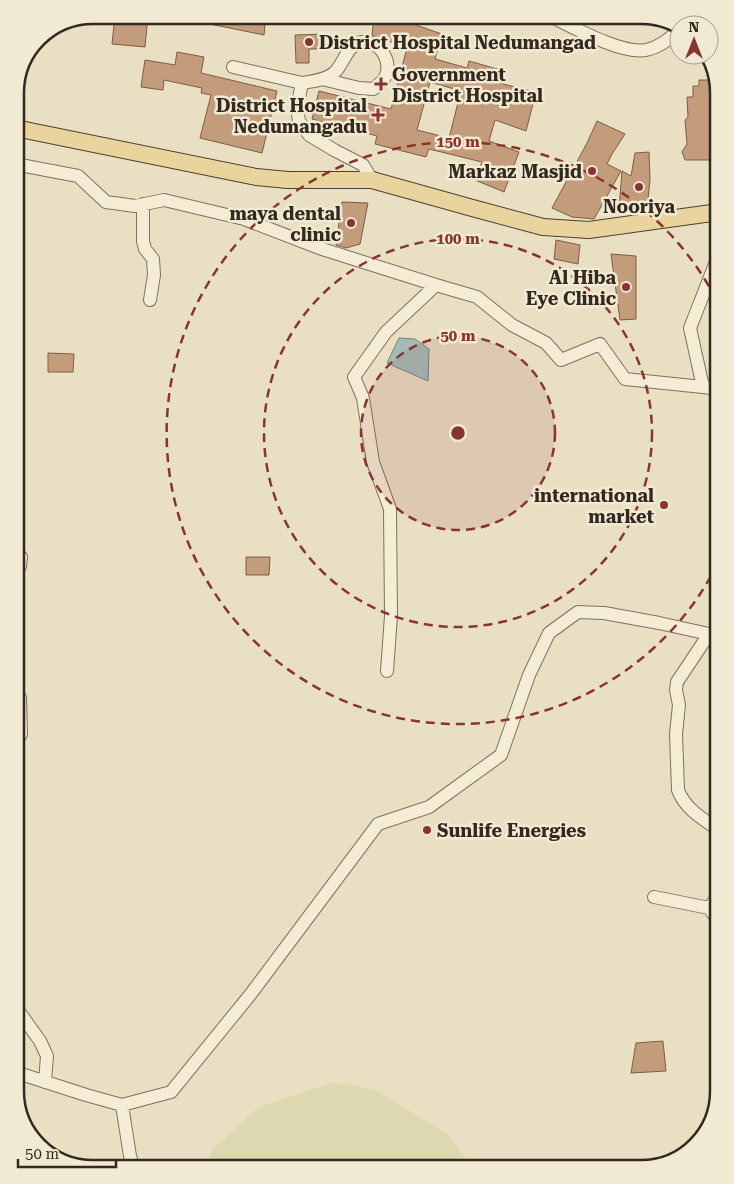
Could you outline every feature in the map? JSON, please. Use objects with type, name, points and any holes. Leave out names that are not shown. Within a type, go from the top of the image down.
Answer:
[{"type":"main road","points":[[24,130],[256,177],[288,180],[372,180],[543,227],[589,230],[710,213]]},
{"type":"street","points":[[567,24],[606,42],[629,50],[646,50],[669,39]]},
{"type":"street","points":[[233,67],[302,83],[322,79],[334,73],[348,50],[357,43],[367,42],[376,45],[385,56],[386,76],[373,89],[359,88],[322,79]]},
{"type":"street","points":[[302,83],[297,108],[299,121],[309,135],[363,165],[372,180]]},
{"type":"street","points":[[24,166],[78,176],[106,202],[135,206],[164,200],[244,219],[319,248],[477,298],[512,325],[546,343],[561,360],[600,344],[624,379],[710,388]]},
{"type":"street","points":[[143,204],[143,241],[145,249],[153,259],[154,275],[150,300]]},
{"type":"street","points":[[703,387],[690,328],[710,277]]},
{"type":"street","points":[[387,671],[391,616],[390,510],[373,462],[364,398],[354,377],[386,332],[436,285]]},
{"type":"street","points":[[24,1075],[122,1105],[171,1092],[250,995],[378,824],[429,807],[501,755],[529,675],[550,633],[578,612],[604,613],[710,634]]},
{"type":"street","points":[[710,640],[677,682],[676,690],[679,705],[676,734],[678,790],[681,799],[688,808],[710,824]]},
{"type":"street","points":[[654,897],[709,908]]},
{"type":"street","points":[[24,1019],[40,1041],[47,1056],[44,1082]]},
{"type":"street","points":[[122,1105],[131,1160]]},
{"type":"shaded area","points":[[334,1082],[375,1090],[449,1135],[467,1160],[208,1160],[213,1149],[259,1107]]},
{"type":"water","points":[[399,338],[415,339],[429,349],[428,381],[387,363]]},
{"type":"building","points":[[114,24],[147,24],[145,47],[112,44]]},
{"type":"building","points":[[210,24],[265,24],[264,35]]},
{"type":"building","points":[[373,24],[413,24],[442,34],[435,59],[467,68],[469,61],[504,71],[503,84],[536,92],[526,131],[495,120],[489,141],[519,152],[504,192],[475,180],[482,162],[429,149],[426,157],[375,144],[377,136],[312,119],[319,91],[391,109],[408,44],[384,41],[372,35]],"holes":[[[430,82],[461,91],[449,138],[417,130]]]},
{"type":"building","name":"District Hospital Nedumangad","points":[[323,34],[324,49],[309,49],[309,63],[296,63],[295,35]]},
{"type":"building","points":[[177,52],[204,57],[201,73],[277,91],[262,153],[200,138],[211,95],[201,93],[202,88],[164,80],[163,90],[141,87],[145,60],[175,65]]},
{"type":"building","points":[[699,80],[709,80],[710,160],[685,160],[682,152],[687,144],[685,120],[688,117],[687,97],[693,97],[693,86],[699,86]]},
{"type":"building","points":[[597,121],[625,134],[607,164],[621,171],[594,219],[572,217],[552,208]]},
{"type":"building","name":"Nooriya","points":[[649,152],[650,180],[647,209],[619,209],[622,171],[631,176],[635,153]]},
{"type":"building","name":"maya dental clinic","points":[[342,202],[368,203],[360,244],[346,248],[336,245]]},
{"type":"building","points":[[556,240],[580,245],[578,264],[554,259]]},
{"type":"building","name":"Al Hiba Eye Clinic","points":[[611,254],[636,256],[636,319],[620,320]]},
{"type":"building","points":[[48,353],[74,354],[73,372],[48,372]]},
{"type":"building","points":[[246,557],[270,557],[269,575],[246,575]]},
{"type":"building","points":[[663,1041],[666,1071],[631,1073],[636,1043]]},
{"type":"place","name":"District Hospital Nedumangad","points":[[309,42]]},
{"type":"place","name":"Government District Hospital","points":[[381,84]]},
{"type":"place","name":"District Hospital Nedumangadu","points":[[378,115]]},
{"type":"place","name":"Markaz Masjid","points":[[592,171]]},
{"type":"place","name":"Nooriya","points":[[639,187]]},
{"type":"place","name":"maya dental clinic","points":[[351,223]]},
{"type":"place","name":"Al Hiba Eye Clinic","points":[[626,287]]},
{"type":"place","name":"international market","points":[[664,505]]},
{"type":"place","name":"Sunlife Energies","points":[[427,830]]}]
